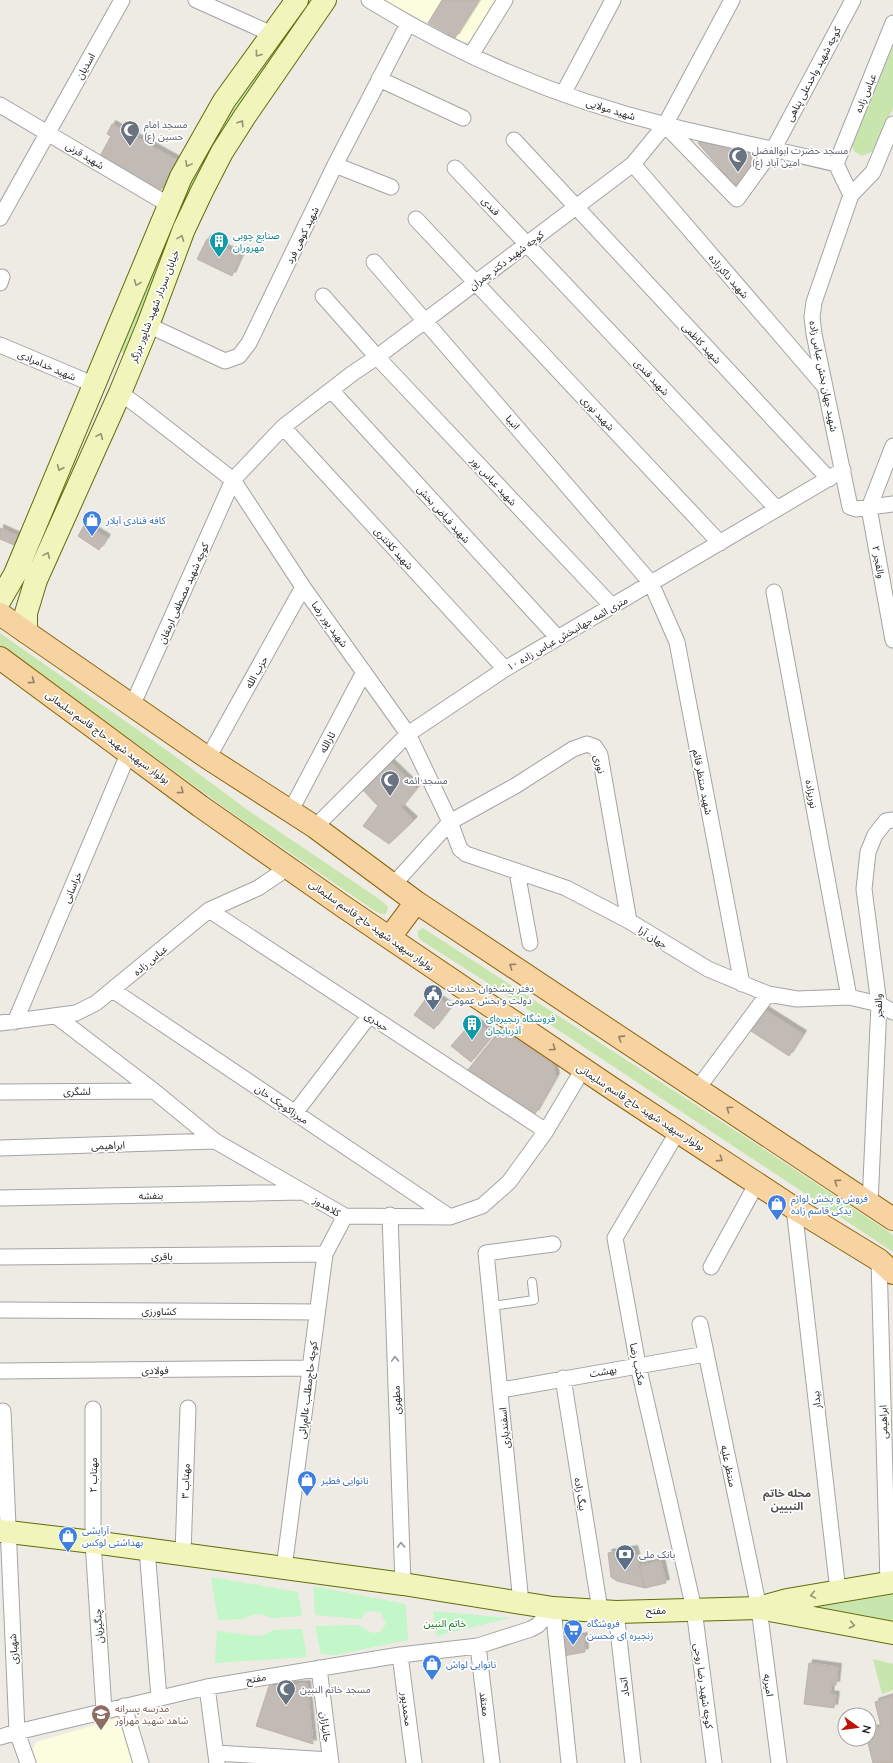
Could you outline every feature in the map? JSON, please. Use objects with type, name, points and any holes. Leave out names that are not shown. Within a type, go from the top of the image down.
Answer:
[{"type":"main road","points":[[0,600],[15,574],[181,177],[224,100],[297,0]]},
{"type":"main road","name":"خیابان سردار شهید شاپور برزگر","points":[[26,632],[26,613],[36,580],[120,393],[148,326],[184,229],[222,152],[325,0]]},
{"type":"main road","points":[[94,385],[120,393]]},
{"type":"main road","points":[[15,574],[16,580],[20,584],[25,585],[36,580]]},
{"type":"main road","points":[[0,614],[208,758],[315,827],[416,902],[893,1219]]},
{"type":"main road","name":"بولوار سپهبد شهید حاج قاسم سلیمانی","points":[[0,658],[200,806],[390,937],[583,1069],[886,1267]]},
{"type":"main road","points":[[390,937],[416,902]]},
{"type":"main road","name":"مفتح","points":[[3,1532],[147,1549],[403,1584],[553,1608],[608,1611],[759,1608],[893,1633]]},
{"type":"main road","name":"مفتح","points":[[759,1608],[787,1600],[890,1582]]},
{"type":"street","name":"اسدیان","points":[[0,218],[122,0]]},
{"type":"street","points":[[196,0],[272,34]]},
{"type":"street","name":"شهید مولایی","points":[[369,0],[408,24],[471,55],[563,94],[665,125],[774,148],[836,164]]},
{"type":"street","points":[[471,55],[506,0]]},
{"type":"street","points":[[563,94],[613,0]]},
{"type":"street","name":"کوچه شهید دکتر چمران","points":[[233,480],[283,427],[633,164],[665,125],[732,0]]},
{"type":"street","name":"کوچه شهید واحدعلی پناهی","points":[[665,125],[737,200],[774,148],[853,0]]},
{"type":"street","name":"عباس زاده","points":[[836,164],[893,23]]},
{"type":"street","name":"شهید کوهی فرد","points":[[148,326],[225,361],[239,356],[249,343],[336,165],[408,24]]},
{"type":"street","points":[[379,79],[463,118]]},
{"type":"street","name":"شهید قرنی","points":[[0,105],[48,132],[169,205]]},
{"type":"street","name":"شهید جهان بخش عباس زاده","points":[[893,124],[874,172],[850,195],[814,302],[812,317],[814,334],[850,507],[856,509],[893,504]]},
{"type":"street","name":"شهید کاظمی","points":[[514,140],[829,479]]},
{"type":"street","name":"شهید ذاکرزاده","points":[[633,164],[825,387]]},
{"type":"street","points":[[836,164],[850,195]]},
{"type":"street","points":[[336,165],[391,187]]},
{"type":"street","name":"قندی","points":[[455,168],[527,244]]},
{"type":"street","points":[[416,219],[476,282]]},
{"type":"street","name":"شهید قندی","points":[[527,244],[777,509]]},
{"type":"street","name":"انبیا","points":[[374,262],[425,319],[651,583]]},
{"type":"street","name":"شهید نوری","points":[[476,282],[720,543]]},
{"type":"street","name":"شهید عباس پور","points":[[324,296],[377,357],[612,606]]},
{"type":"street","name":"شهید خدامرادی","points":[[0,345],[94,385]]},
{"type":"street","name":"شهید فیاض بخش","points":[[331,390],[558,638]]},
{"type":"street","name":"شهید پور رضا","points":[[120,393],[233,480],[303,587],[408,734],[450,822]]},
{"type":"street","name":"شهید کلانتری","points":[[283,427],[505,669]]},
{"type":"street","points":[[869,508],[893,446]]},
{"type":"street","name":"۱۰ متری ائمه جهانبخش عباس زاده","points":[[315,827],[408,734],[505,669],[843,470]]},
{"type":"street","name":"کوچه شهید مصطفی ارمغان","points":[[132,706],[233,480]]},
{"type":"street","name":"والفجر ۲","points":[[869,508],[893,640]]},
{"type":"street","name":"شهید منتظر قائم","points":[[651,583],[676,642],[742,984]]},
{"type":"street","name":"حزب الله","points":[[208,758],[303,587]]},
{"type":"street","name":"نوریزاده","points":[[774,592],[849,997]]},
{"type":"street","name":"ثارالله","points":[[290,812],[364,672]]},
{"type":"street","name":"نوری","points":[[450,822],[515,786],[573,749],[586,744],[596,747],[600,755],[628,922]]},
{"type":"street","name":"خراسانی","points":[[15,1022],[129,752]]},
{"type":"street","name":"والفجر","points":[[870,1204],[879,1004],[864,889],[868,852],[875,835],[886,822],[893,820]]},
{"type":"street","points":[[393,884],[450,822]]},
{"type":"street","name":"جهان آرا","points":[[450,822],[460,848],[466,854],[566,888],[628,922],[701,966],[742,984],[768,994],[797,999],[849,997],[879,1004],[893,1012]]},
{"type":"street","name":"عباس زاده","points":[[0,1023],[76,1013],[96,1003],[114,990],[209,910],[258,888],[289,867]]},
{"type":"street","points":[[517,872],[530,943]]},
{"type":"street","name":"حیدری","points":[[209,910],[546,1131]]},
{"type":"street","name":"میرزاکوچک خان","points":[[114,990],[450,1217]]},
{"type":"street","points":[[698,1088],[768,994]]},
{"type":"street","name":"کلاهدوز","points":[[56,1016],[154,1090],[215,1142],[345,1216],[390,1215],[450,1217],[482,1206],[509,1182],[546,1131],[583,1069]]},
{"type":"street","points":[[295,1113],[369,1016]]},
{"type":"street","name":"لشگری","points":[[0,1092],[154,1090]]},
{"type":"street","name":"مکتب رضا","points":[[678,1131],[615,1238],[638,1364],[694,1609]]},
{"type":"street","name":"ابراهیمی","points":[[0,1148],[215,1142]]},
{"type":"street","points":[[712,1267],[757,1183]]},
{"type":"street","name":"بنفشه","points":[[0,1198],[303,1192]]},
{"type":"street","name":"بیدار","points":[[794,1208],[838,1591]]},
{"type":"street","name":"مطهری","points":[[390,1215],[403,1584]]},
{"type":"street","name":"کوچه حاج‌مطلب عالم‌رائی","points":[[284,1568],[325,1254],[345,1216]]},
{"type":"street","name":"اسفندیاری","points":[[521,1603],[501,1390],[486,1253],[553,1244]]},
{"type":"street","name":"باقری","points":[[0,1257],[325,1254]]},
{"type":"street","name":"ابراهیمی","points":[[886,1267],[890,1582]]},
{"type":"street","name":"کشاورزی","points":[[0,1310],[317,1312]]},
{"type":"street","name":"منتظر علیه","points":[[700,1324],[759,1608]]},
{"type":"street","name":"بهشت","points":[[501,1390],[638,1364],[706,1354]]},
{"type":"street","name":"فولادی","points":[[0,1372],[310,1368]]},
{"type":"street","name":"بیگ زاده","points":[[563,1378],[608,1611]]},
{"type":"street","name":"مهتاب ۳","points":[[183,1554],[188,1408]]},
{"type":"street","name":"مهتاب ۲","points":[[93,1409],[93,1542]]},
{"type":"street","name":"شهبازی","points":[[2,1411],[3,1532],[17,1732],[28,1763]]},
{"type":"street","name":"چنگیزیان","points":[[93,1542],[104,1711]]},
{"type":"street","points":[[147,1549],[159,1698]]},
{"type":"street","points":[[553,1608],[569,1763]]},
{"type":"street","name":"مفتح","points":[[0,1737],[207,1687],[400,1655],[478,1646],[531,1629],[538,1625],[553,1608]]},
{"type":"street","name":"امیریه","points":[[759,1608],[779,1763]]},
{"type":"street","name":"کوچه شهید رضا روحی","points":[[694,1609],[714,1763]]},
{"type":"street","name":"اتحاد","points":[[608,1611],[633,1763]]},
{"type":"street","points":[[531,1629],[544,1633],[557,1650]]},
{"type":"street","name":"معتقد","points":[[478,1646],[492,1763]]},
{"type":"street","name":"محمدپور","points":[[400,1655],[414,1763]]},
{"type":"street","name":"جانبازان","points":[[319,1668],[331,1762]]},
{"type":"street","points":[[207,1687],[216,1758],[331,1762]]},
{"type":"street","points":[[124,1706],[141,1763]]},
{"type":"lane","points":[[492,1306],[534,1300],[532,1282]]},
{"type":"shaded area","points":[[384,0],[495,0],[470,41],[464,42]]},
{"type":"shaded area","name":"مدرسه پسرانه شاهد شهید مهرآور","points":[[119,1718],[124,1720],[137,1763],[37,1763],[33,1749],[36,1742]]},
{"type":"green space","points":[[305,0],[317,0],[273,63],[126,354],[123,354],[121,349],[157,257],[176,212],[198,168],[236,103]]},
{"type":"green space","points":[[893,47],[893,108],[874,151],[862,156],[854,151],[851,143]]},
{"type":"green space","points":[[0,633],[172,754],[249,811],[382,901],[388,907],[386,914],[381,914],[375,911],[242,820],[0,646]]},
{"type":"green space","points":[[423,928],[889,1232],[893,1236],[893,1252],[422,941],[418,937],[418,931]]},
{"type":"green space","points":[[211,1577],[298,1592],[302,1616],[271,1618],[262,1614],[253,1615],[243,1619],[218,1620]]},
{"type":"green space","points":[[313,1586],[406,1604],[408,1640],[336,1655],[321,1654],[315,1626],[359,1625],[370,1632],[376,1633],[380,1632],[386,1624],[381,1613],[374,1611],[366,1612],[360,1619],[315,1615]]},
{"type":"green space","points":[[893,1591],[893,1624],[793,1611]]},
{"type":"green space","name":"خاتم النبین","points":[[433,1611],[510,1618],[436,1636]]},
{"type":"green space","points":[[302,1629],[307,1657],[215,1663],[217,1631],[255,1636],[265,1635],[273,1630]]},
{"type":"green space","points":[[873,1659],[893,1664],[893,1690],[882,1694]]},
{"type":"building","points":[[442,0],[479,0],[455,38],[428,23]]},
{"type":"building","name":"مسجد امام حسین (ع)","points":[[112,124],[177,160],[159,192],[99,158],[111,136],[107,134]]},
{"type":"building","name":"مسجد حضرت ابوالفضل (ع) امین آباد","points":[[701,137],[764,155],[739,191],[698,143]]},
{"type":"building","name":"صنایع چوبی مهروران","points":[[207,239],[241,256],[232,276],[197,259]]},
{"type":"building","name":"کافه قنادی آیلار","points":[[85,524],[107,538],[99,550],[78,536]]},
{"type":"building","points":[[0,528],[18,536],[14,545],[0,539]]},
{"type":"building","name":"مسجد ائمه","points":[[390,762],[417,788],[401,808],[414,820],[389,844],[363,826],[378,806],[361,788]]},
{"type":"building","name":"دفتر پیشخوان خدمات دولت و بخش عمومی","points":[[430,993],[451,1007],[434,1029],[414,1015]]},
{"type":"building","points":[[762,1008],[803,1034],[789,1056],[748,1029]]},
{"type":"building","name":"فروشگاه زنجیره‌ای آذربایجان","points":[[474,1020],[493,1035],[471,1062],[451,1046]]},
{"type":"building","points":[[501,1029],[553,1064],[556,1077],[535,1114],[467,1071]]},
{"type":"building","name":"بانک ملی","points":[[634,1549],[645,1588],[617,1581],[611,1577],[608,1553]]},
{"type":"building","points":[[661,1561],[666,1583],[645,1588],[639,1566]]},
{"type":"building","name":"فروشگاه زنجیره ای محسن","points":[[584,1636],[585,1652],[563,1656],[561,1640]]},
{"type":"building","points":[[809,1663],[838,1667],[836,1685],[832,1684],[830,1694],[836,1695],[834,1708],[804,1704]]},
{"type":"building","name":"مسجد خاتم النبین","points":[[307,1684],[313,1744],[256,1726],[269,1686]]},
{"type":"building","points":[[893,1696],[893,1763],[873,1763],[869,1747],[877,1747],[877,1728],[881,1727],[875,1702]]},
{"type":"place","name":"مسجد امام حسین (ع)","points":[[130,147]]},
{"type":"place","name":"مسجد حضرت ابوالفضل (ع) امین آباد","points":[[738,173]]},
{"type":"place","name":"صنایع چوبی مهروران","points":[[219,258]]},
{"type":"place","name":"کافه قنادی آیلار","points":[[92,537]]},
{"type":"place","name":"مسجد ائمه","points":[[390,797]]},
{"type":"place","name":"دفتر پیشخوان خدمات دولت و بخش عمومی","points":[[433,1011]]},
{"type":"place","name":"فروشگاه زنجیره‌ای آذربایجان","points":[[472,1041]]},
{"type":"place","name":"فروش و پخش لوازم یدکی قاسم زاده","points":[[777,1221]]},
{"type":"place","name":"نانوایی فطیر","points":[[307,1497]]},
{"type":"place","name":"آرایشی بهداشتی لوکس","points":[[68,1553]]},
{"type":"place","name":"بانک ملی","points":[[625,1571]]},
{"type":"place","name":"فروشگاه زنجیره ای محسن","points":[[573,1646]]},
{"type":"place","name":"نانوایی لواش","points":[[432,1681]]},
{"type":"place","name":"مسجد خاتم النبین","points":[[286,1706]]},
{"type":"place","name":"مدرسه پسرانه شاهد شهید مهرآور","points":[[101,1731]]},
{"type":"district","name":"محله خاتم النبیین","points":[[787,1499]]}]
